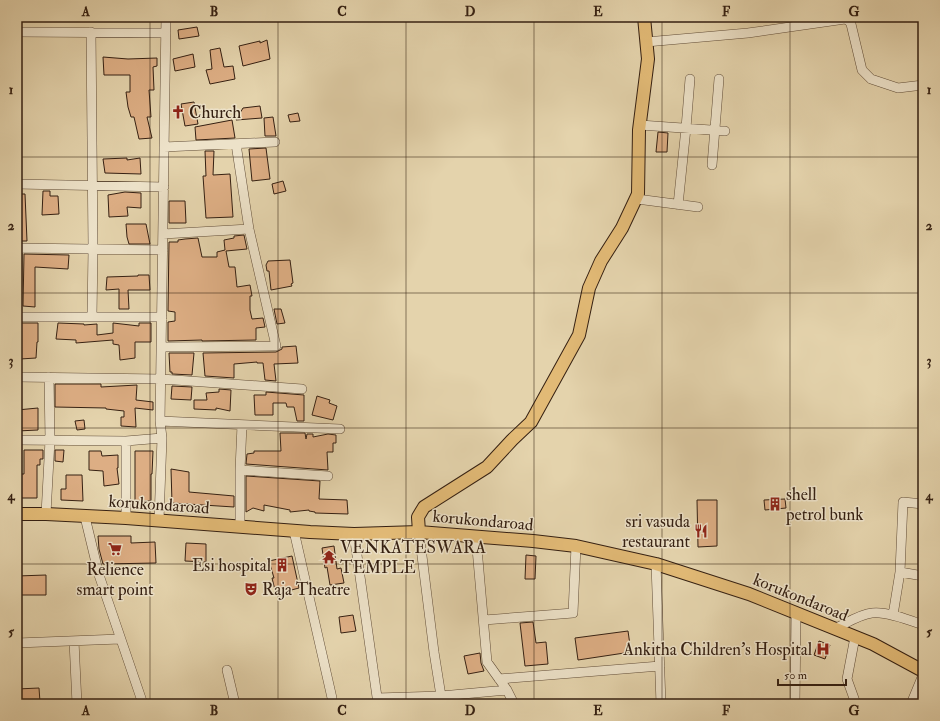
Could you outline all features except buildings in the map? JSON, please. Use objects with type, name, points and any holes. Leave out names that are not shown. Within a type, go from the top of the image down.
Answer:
[{"type":"main road","points":[[419,532],[418,517],[424,507],[487,466],[531,422],[579,334],[589,288],[600,261],[622,228],[637,199],[640,126],[648,59],[644,17]]},
{"type":"main road","name":"korukondaroad","points":[[17,514],[126,518],[294,531],[354,534],[419,532],[576,546],[656,564],[750,594],[873,644],[923,671]]},
{"type":"street","points":[[159,520],[162,438],[160,421],[166,17]]},
{"type":"street","points":[[646,42],[748,33],[845,19],[851,24],[862,70],[871,79],[898,88],[923,85]]},
{"type":"street","points":[[17,32],[166,32]]},
{"type":"street","points":[[91,32],[93,186],[92,317]]},
{"type":"street","points":[[712,165],[719,79]]},
{"type":"street","points":[[678,205],[690,80]]},
{"type":"street","points":[[640,126],[725,131]]},
{"type":"street","points":[[164,148],[274,142]]},
{"type":"street","points":[[162,346],[276,346],[249,229],[236,144]]},
{"type":"street","points":[[17,184],[164,187]]},
{"type":"street","points":[[637,199],[698,207]]},
{"type":"street","points":[[163,234],[249,229]]},
{"type":"street","points":[[17,312],[17,248],[163,250]]},
{"type":"street","points":[[17,317],[162,317]]},
{"type":"street","points":[[17,377],[161,379],[302,389]]},
{"type":"street","points":[[46,514],[50,440],[49,377]]},
{"type":"street","points":[[160,421],[340,429]]},
{"type":"street","points":[[240,527],[242,425]]},
{"type":"street","points":[[17,440],[126,441],[162,438]]},
{"type":"street","points":[[126,441],[126,518]]},
{"type":"street","points":[[240,470],[328,476]]},
{"type":"street","points":[[892,615],[900,572],[903,502],[923,504]]},
{"type":"street","points":[[85,516],[99,576],[143,704]]},
{"type":"street","points":[[294,531],[332,698],[332,704]]},
{"type":"street","points":[[419,532],[434,652],[443,700]]},
{"type":"street","points":[[354,534],[378,701],[443,700],[507,690]]},
{"type":"street","points":[[476,537],[487,662],[507,690],[514,704]]},
{"type":"street","points":[[484,620],[573,613],[576,546]]},
{"type":"street","points":[[656,564],[661,704]]},
{"type":"street","points":[[900,572],[923,576]]},
{"type":"street","points":[[795,704],[796,613]]},
{"type":"street","points":[[834,629],[854,619],[871,613],[892,615],[923,625]]},
{"type":"street","points":[[855,637],[847,679],[856,704]]},
{"type":"street","points":[[17,643],[120,639]]},
{"type":"street","points":[[74,641],[77,704]]},
{"type":"street","points":[[499,679],[660,666]]},
{"type":"street","points":[[227,670],[235,704]]},
{"type":"street","points":[[911,704],[923,675]]},
{"type":"place","name":"Church","points":[[178,112]]},
{"type":"place","name":"shell petrol bunk","points":[[775,504]]},
{"type":"place","name":"sri vasuda restaurant","points":[[701,531]]},
{"type":"place","name":"Relience smart point","points":[[115,549]]},
{"type":"place","name":"VENKATESWARA TEMPLE","points":[[329,557]]},
{"type":"place","name":"Esi hospital","points":[[282,565]]},
{"type":"place","name":"Raja Theatre","points":[[251,589]]},
{"type":"place","name":"Ankitha Children's Hospital","points":[[823,649]]}]
